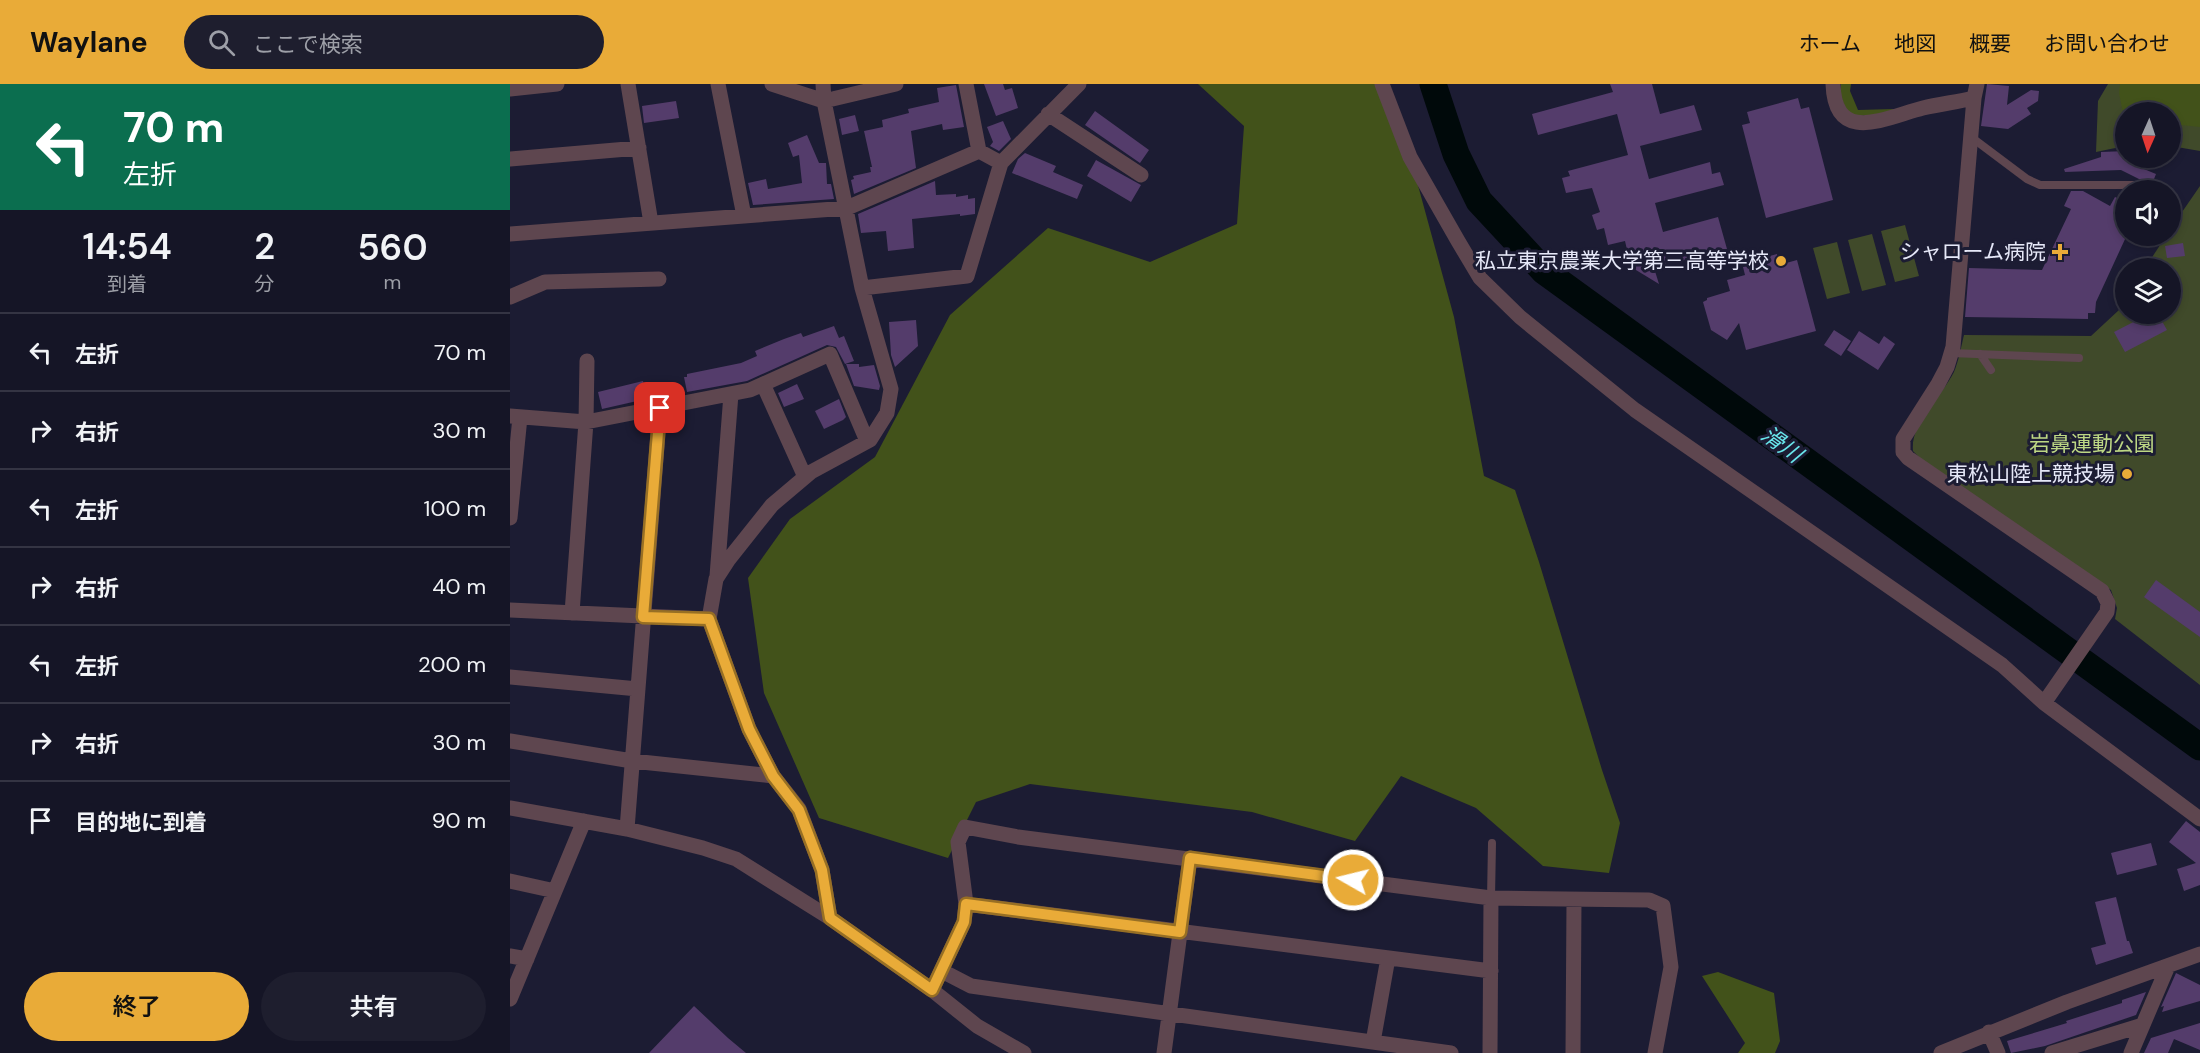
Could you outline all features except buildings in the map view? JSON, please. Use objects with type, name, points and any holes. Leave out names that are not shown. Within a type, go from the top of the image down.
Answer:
[{"type":"street","points":[[510,89],[557,84]]},
{"type":"street","points":[[628,84],[651,223]]},
{"type":"street","points":[[718,84],[744,216]]},
{"type":"street","points":[[772,84],[824,100],[896,84]]},
{"type":"street","points":[[716,579],[772,505],[805,477],[867,441],[887,413],[891,389],[862,288],[824,100],[823,84]]},
{"type":"street","points":[[966,84],[979,151],[1000,163]]},
{"type":"street","points":[[862,288],[967,276],[1000,163],[1079,84]]},
{"type":"street","points":[[1382,84],[1410,157],[1480,278],[1520,317],[1635,410],[2048,697],[2200,819]]},
{"type":"street","points":[[1833,84],[1833,97],[1840,113],[1852,121],[1866,124],[1976,91],[1951,353],[1938,384],[1903,439],[1903,452],[1908,458],[2102,591],[2108,603],[2107,612],[2048,697]]},
{"type":"street","points":[[1048,114],[1141,175]]},
{"type":"street","points":[[510,159],[639,148]]},
{"type":"street","points":[[510,234],[847,208],[979,151]]},
{"type":"street","points":[[510,297],[545,282],[659,279]]},
{"type":"street","points":[[510,518],[515,416],[586,422],[660,408],[750,390],[830,354],[867,441]]},
{"type":"street","points":[[572,613],[586,422],[587,361]]},
{"type":"street","points":[[764,384],[805,477]]},
{"type":"street","points":[[731,394],[716,579],[709,619],[749,729],[773,776],[799,810],[822,870],[830,918]]},
{"type":"street","points":[[627,829],[660,408]]},
{"type":"street","points":[[510,610],[709,619]]},
{"type":"street","points":[[510,677],[638,689]]},
{"type":"street","points":[[510,741],[632,760],[773,776]]},
{"type":"street","points":[[510,808],[627,829],[703,848],[736,860],[764,875],[830,918],[932,990],[977,1026],[1024,1053]]},
{"type":"street","points":[[510,999],[584,821]]},
{"type":"street","points":[[932,990],[964,922],[966,904],[958,842],[965,827],[1018,837],[1491,898],[1574,901],[1649,900],[1662,906],[1671,967],[1655,1053]]},
{"type":"street","points":[[1164,1053],[1190,858]]},
{"type":"street","points":[[510,881],[555,891]]},
{"type":"street","points":[[1490,1053],[1491,898]]},
{"type":"street","points":[[1573,1053],[1574,901]]},
{"type":"street","points":[[966,904],[1491,971]]},
{"type":"street","points":[[1941,1053],[2067,1002],[2200,954]]},
{"type":"street","points":[[510,956],[527,959]]},
{"type":"street","points":[[1373,1042],[1388,958]]},
{"type":"street","points":[[2131,1053],[2168,966]]},
{"type":"street","points":[[942,971],[971,986],[1451,1053]]},
{"type":"street","points":[[2052,1053],[2143,1025]]},
{"type":"street","points":[[1989,1032],[1998,1053]]},
{"type":"lane","points":[[1971,137],[2027,179],[2040,185],[2115,185]]},
{"type":"lane","points":[[1951,353],[2079,358]]},
{"type":"lane","points":[[1980,354],[1991,370]]},
{"type":"lane","points":[[1491,898],[1492,843]]},
{"type":"green space","points":[[1198,84],[1386,84],[1419,189],[1454,317],[1484,476],[1515,490],[1620,823],[1609,873],[1543,866],[1476,808],[1401,776],[1355,841],[1252,812],[1030,784],[976,802],[948,858],[819,818],[764,693],[748,578],[790,519],[875,457],[950,315],[1048,228],[1150,262],[1237,224],[1244,126]]},
{"type":"green space","points":[[1841,84],[1851,84],[1850,91],[1858,110],[1894,109],[1894,114],[1857,116],[1846,111],[1841,96]]},
{"type":"green space","points":[[2108,84],[2200,84],[2200,151],[2181,148],[2181,102],[2115,102],[2115,148],[2096,152],[2098,101]]},
{"type":"green space","points":[[2120,84],[2200,84],[2200,127],[2181,125],[2181,102],[2121,102]]},
{"type":"green space","name":"岩鼻運動公園","points":[[2200,186],[2200,685],[2115,619],[2117,608],[2111,590],[1913,451],[1913,441],[1921,420],[1954,372],[1964,335],[2091,336],[2115,314],[2115,324],[2181,324],[2181,258],[2152,258],[2159,246],[2181,246],[2181,214]]},
{"type":"green space","points":[[1905,225],[1919,276],[1895,282],[1881,231]]},
{"type":"green space","points":[[1872,234],[1886,285],[1862,291],[1848,240]]},
{"type":"green space","points":[[1837,242],[1850,293],[1827,299],[1813,248]]},
{"type":"green space","points":[[1718,972],[1774,993],[1780,1041],[1775,1053],[1738,1053],[1745,1043],[1702,976]]},
{"type":"waterway","name":"滑川","points":[[1433,84],[1456,154],[1479,201],[1544,271],[2200,747]]},
{"type":"place","name":"シャローム病院","points":[[2060,252]]},
{"type":"place","name":"私立東京農業大学第三高等学校","points":[[1781,261]]},
{"type":"place","name":"東松山陸上競技場","points":[[2127,474]]},
{"type":"route","points":[[660,408],[643,617],[709,619],[749,729],[773,776],[799,810],[822,870],[830,918],[932,990],[964,922],[966,904],[1180,932],[1190,858],[1353,880]]}]
